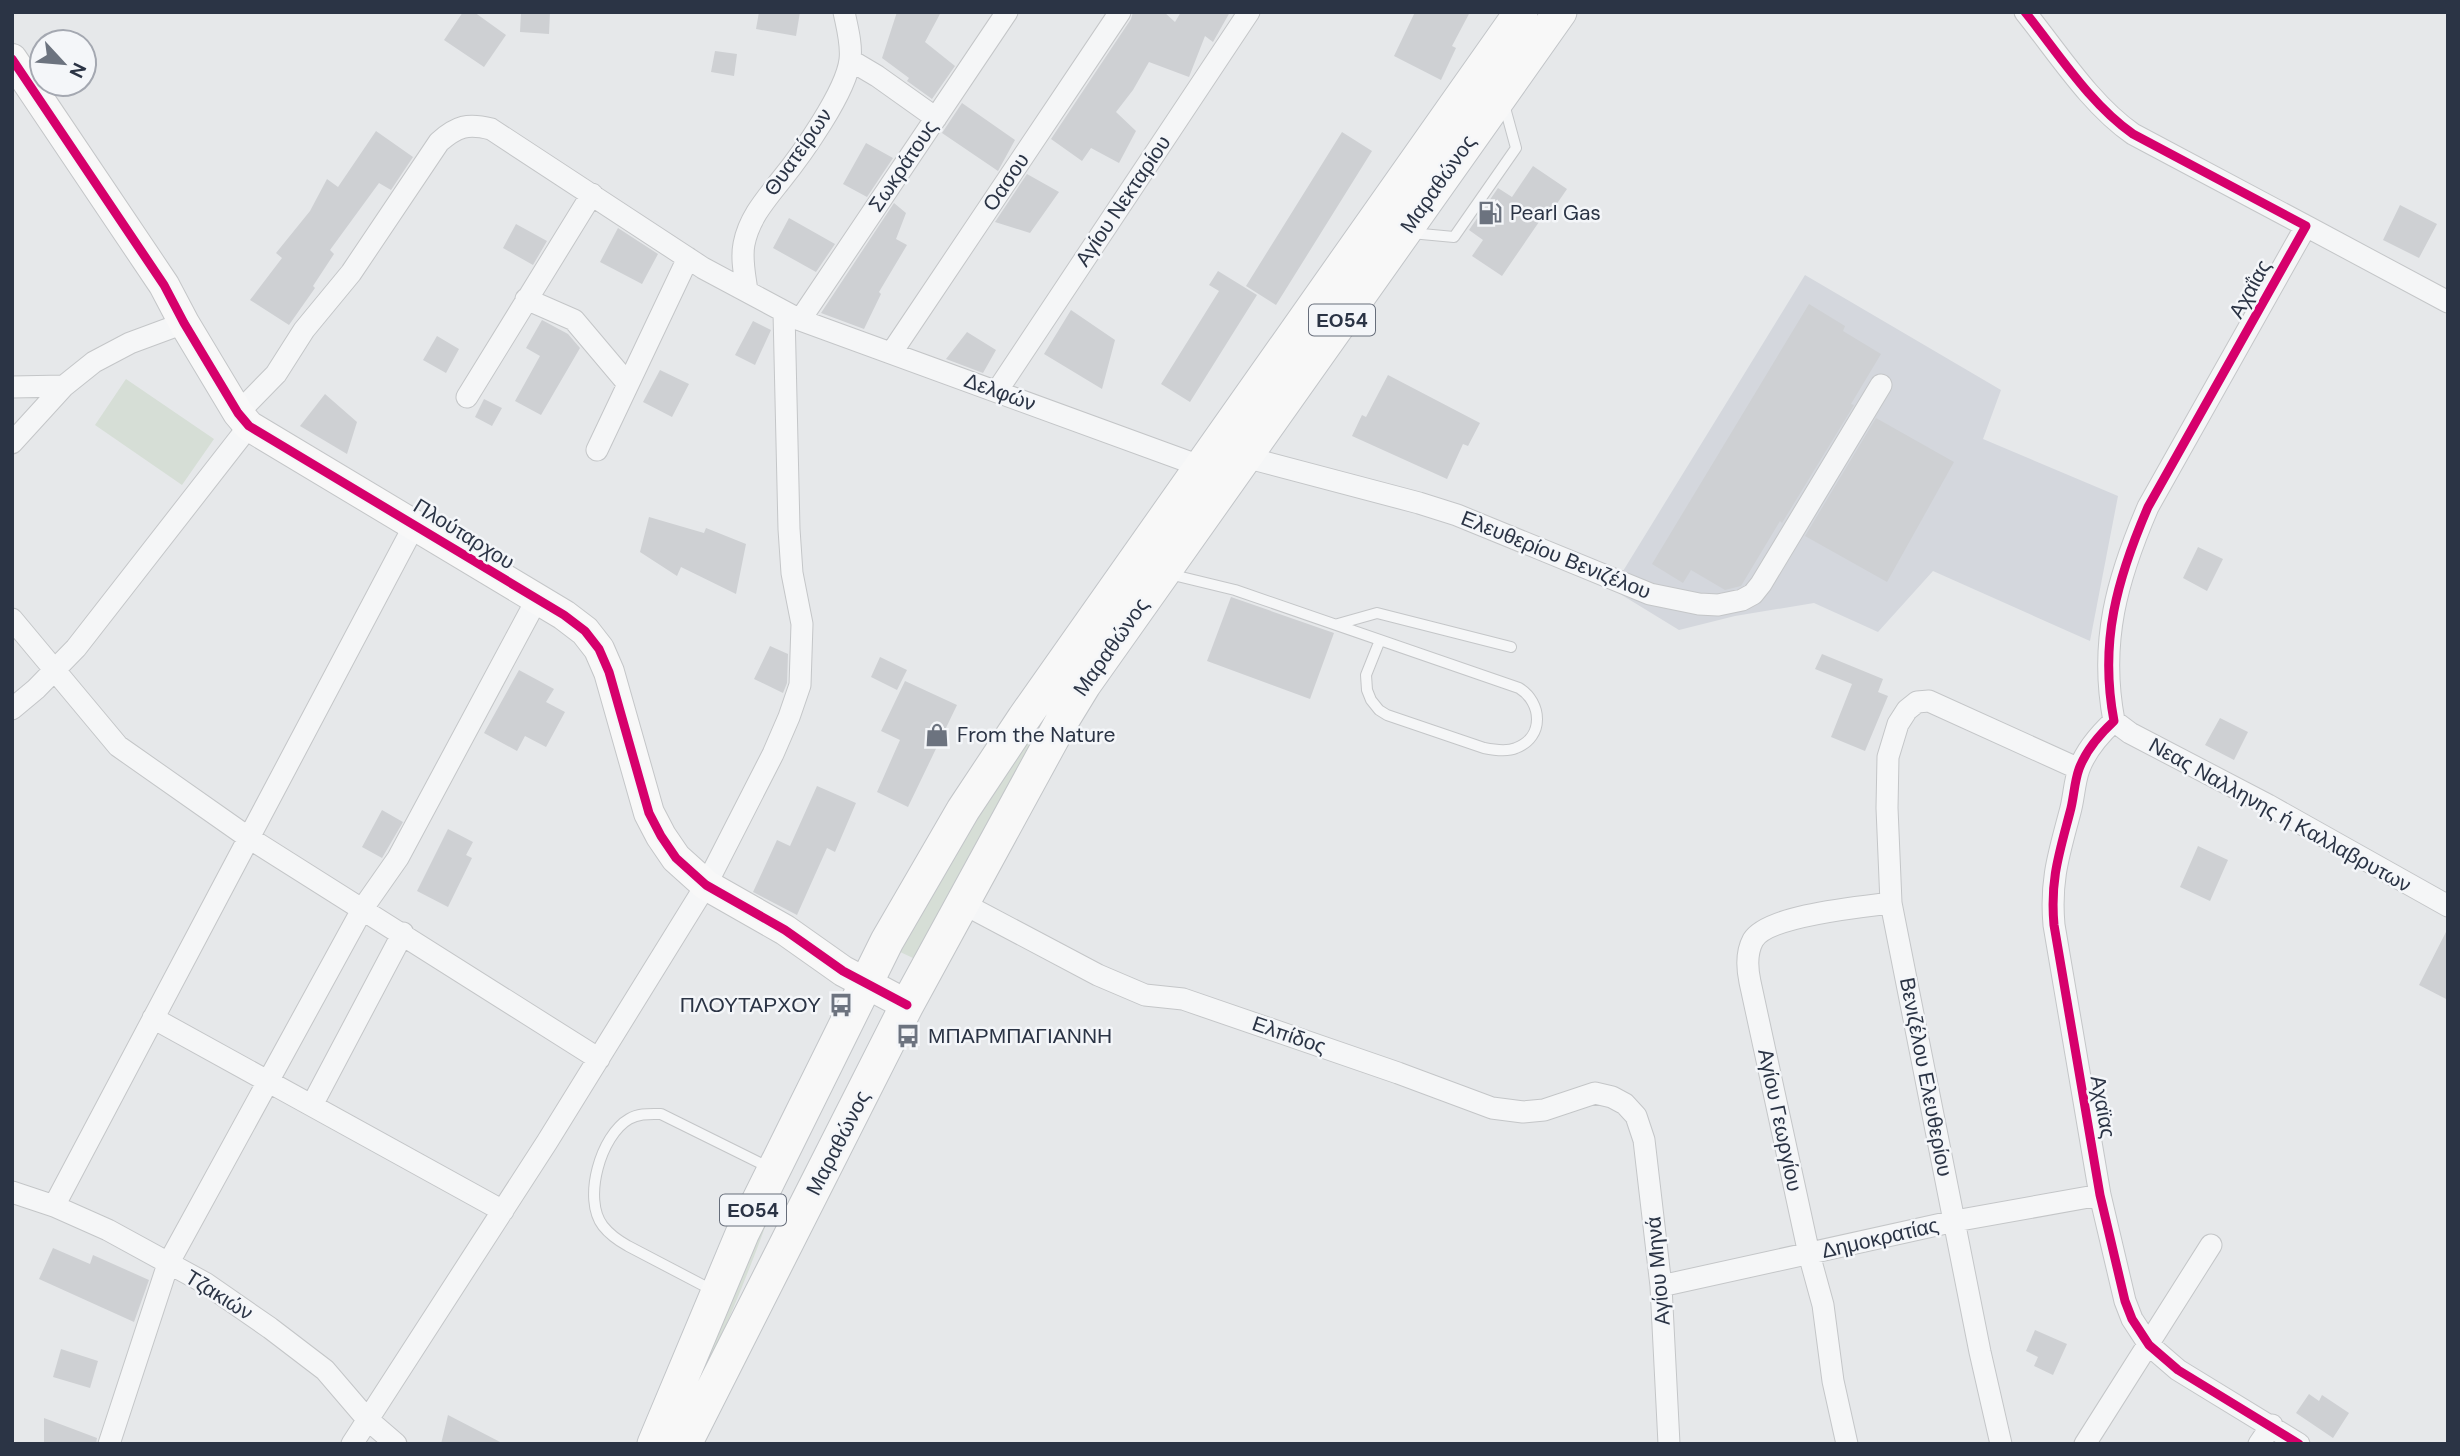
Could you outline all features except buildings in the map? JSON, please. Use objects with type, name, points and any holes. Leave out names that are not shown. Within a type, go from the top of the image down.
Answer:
[{"type":"main road","name":"Μαραθώνος","points":[[685,1444],[745,1326],[883,986],[929,865],[969,799],[1200,466],[1521,12]]},
{"type":"main road","name":"Μαραθώνος","points":[[653,1444],[772,1170],[883,986],[961,903],[1069,709],[1560,12]]},
{"type":"street","name":"Θυατείρων","points":[[747,291],[744,245],[749,228],[758,209],[800,156],[831,107],[850,60],[849,34],[844,12]]},
{"type":"street","name":"Σωκράτους","points":[[792,316],[936,118],[1007,12]]},
{"type":"street","name":"Οασου","points":[[892,352],[1120,12]]},
{"type":"street","name":"Αγίου Νεκταρίου","points":[[997,391],[1249,12]]},
{"type":"street","points":[[2025,12],[2100,107],[2133,134],[2448,302]]},
{"type":"street","name":"Πλούταρχου","points":[[12,59],[164,285],[184,323],[244,419],[576,624],[599,649],[609,672],[654,825],[676,858],[706,885],[785,930],[824,959],[883,986]]},
{"type":"street","points":[[850,60],[936,118]]},
{"type":"street","name":"Δελφών","points":[[12,709],[76,648],[244,419],[303,330],[351,272],[439,142],[448,134],[473,124],[491,130],[688,258],[792,316],[1200,466]]},
{"type":"street","points":[[467,397],[592,194]]},
{"type":"street","name":"Αχαΐας","points":[[2112,712],[2110,640],[2114,600],[2128,552],[2148,507],[2306,226]]},
{"type":"street","points":[[597,450],[688,258]]},
{"type":"street","points":[[526,299],[574,320],[628,384]]},
{"type":"street","points":[[352,1444],[599,1059],[706,885],[774,754],[800,685],[802,624],[792,573],[789,529],[792,316]]},
{"type":"street","points":[[12,443],[64,386],[94,362],[130,343],[184,323]]},
{"type":"street","name":"Ελευθερίου Βενιζέλου","points":[[1245,457],[1457,515],[1650,594],[1717,605],[1742,600],[1753,594],[1761,584],[1881,385]]},
{"type":"street","points":[[12,387],[64,386]]},
{"type":"street","points":[[54,1206],[415,524]]},
{"type":"street","points":[[109,1444],[168,1264],[363,908],[398,858],[537,599]]},
{"type":"street","points":[[12,619],[118,747],[249,838],[599,1059]]},
{"type":"street","name":"Βενιζέλου Ελευθερίου","points":[[2001,1444],[1891,902],[1888,757],[1898,724],[1907,710],[1923,701],[1935,702],[2080,769]]},
{"type":"street","name":"Αχαϊας","points":[[2112,712],[2080,769],[2057,857],[2053,915],[2100,1195],[2125,1301],[2138,1330],[2150,1345],[2178,1370],[2300,1444]]},
{"type":"street","name":"Νεας Nαλληνης ή Καλλαβρυτων","points":[[2112,712],[2130,733],[2268,805],[2448,906]]},
{"type":"street","name":"Αγίου Γεωργίου","points":[[1847,1444],[1833,1381],[1823,1305],[1809,1254],[1747,965],[1757,934],[1778,922],[1891,902]]},
{"type":"street","name":"Ελπίδος","points":[[961,903],[1098,975],[1145,995],[1183,999],[1492,1108],[1523,1112],[1544,1110],[1595,1093],[1625,1104]]},
{"type":"street","points":[[312,1105],[403,933]]},
{"type":"street","points":[[153,1018],[503,1210]]},
{"type":"street","name":"Αγίου Μηνά","points":[[1625,1104],[1636,1116],[1644,1140],[1661,1286],[1669,1444]]},
{"type":"street","name":"Τζακιών","points":[[12,1192],[54,1206],[108,1230],[205,1283],[326,1370],[367,1419],[396,1444]]},
{"type":"street","name":"Δημοκρατίας","points":[[1661,1286],[1955,1221],[2100,1195]]},
{"type":"street","points":[[2085,1444],[2211,1245]]},
{"type":"street","points":[[2259,1444],[2272,1425]]},
{"type":"lane","points":[[1404,232],[1454,237],[1516,148],[1502,95]]},
{"type":"lane","points":[[1163,573],[1235,590],[1338,624],[1519,688],[1532,699],[1536,707],[1536,729],[1526,743],[1514,750],[1497,750],[1387,715],[1371,700],[1367,690],[1366,675],[1380,640]]},
{"type":"lane","points":[[1338,624],[1377,613],[1511,647]]},
{"type":"lane","points":[[717,1293],[628,1246],[602,1225],[594,1208],[593,1188],[602,1157],[615,1133],[629,1119],[644,1114],[661,1114],[696,1129],[772,1170]]},
{"type":"shaded area","points":[[1805,275],[2001,390],[1983,439],[2118,496],[2090,641],[1933,571],[1878,632],[1814,603],[1735,616],[1679,630],[1612,589]]},
{"type":"shaded area","points":[[126,379],[214,439],[182,485],[95,425]]},
{"type":"shaded area","points":[[1072,672],[916,955],[913,958],[898,951],[931,887]]},
{"type":"shaded area","points":[[772,1208],[729,1317],[680,1423],[713,1333]]},
{"type":"cycle path","points":[[2025,12],[2062,61],[2117,122],[2133,134],[2306,226],[2148,507],[2137,534],[2120,586],[2110,638],[2110,692],[2114,721],[2085,755],[2079,769],[2056,867],[2053,894],[2054,925],[2100,1195],[2125,1301],[2132,1319],[2149,1345],[2178,1370],[2299,1444]]},
{"type":"cycle path","points":[[12,59],[164,285],[238,413],[249,426],[564,615],[585,631],[599,649],[609,672],[649,813],[676,858],[706,885],[785,930],[843,971],[907,1005]]},
{"type":"place","name":"Pearl Gas","points":[[1490,213]]},
{"type":"place","name":"From the Nature","points":[[937,735]]},
{"type":"place","name":"ΠΛΟΥΤΑΡΧΟΥ","points":[[841,1005]]},
{"type":"place","name":"ΜΠΑΡΜΠΑΓΙΑΝΝΗ","points":[[908,1036]]}]
